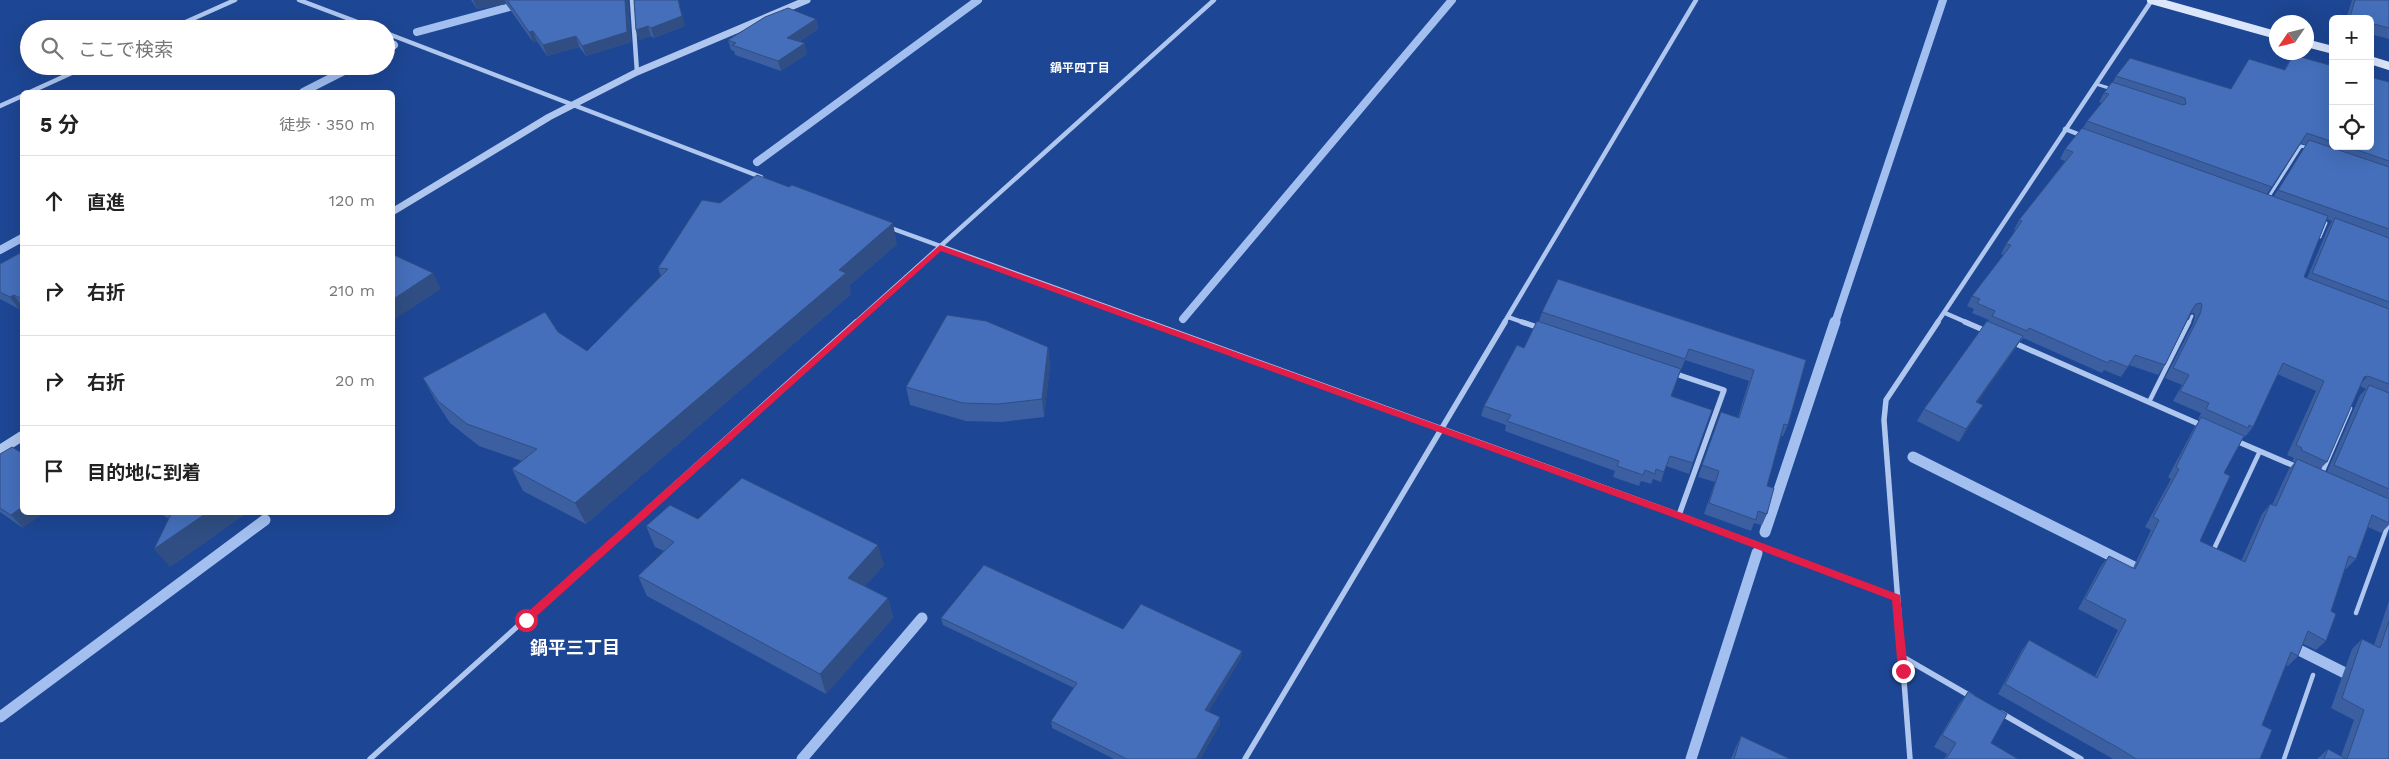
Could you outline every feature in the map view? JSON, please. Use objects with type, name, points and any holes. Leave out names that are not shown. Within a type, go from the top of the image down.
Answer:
[{"type":"main road","points":[[2152,0],[2269,32]]},
{"type":"main road","points":[[2314,45],[2329,49]]},
{"type":"main road","points":[[2374,61],[2389,66]]},
{"type":"street","points":[[190,20],[235,0]]},
{"type":"street","points":[[300,0],[352,20]]},
{"type":"street","points":[[632,0],[637,72]]},
{"type":"street","points":[[395,210],[549,117],[637,72],[807,0]]},
{"type":"street","points":[[370,759],[1214,0]]},
{"type":"street","points":[[1245,759],[1696,0]]},
{"type":"street","points":[[1910,759],[1896,598],[1884,420],[1886,400],[2152,0]]},
{"type":"street","points":[[395,36],[575,104],[770,181]]},
{"type":"street","points":[[34,90],[68,75]]},
{"type":"street","points":[[0,106],[20,97]]},
{"type":"street","points":[[2065,129],[2092,139]]},
{"type":"street","points":[[2266,202],[2274,205]]},
{"type":"street","points":[[2317,220],[2335,226]]},
{"type":"street","points":[[886,226],[940,248],[1678,515],[1896,598]]},
{"type":"street","points":[[1945,313],[1990,332]]},
{"type":"street","points":[[1508,317],[1545,330]]},
{"type":"street","points":[[2007,340],[2208,428]]},
{"type":"street","points":[[1668,371],[1724,390],[1678,515]]},
{"type":"street","points":[[2226,436],[2303,470]]},
{"type":"street","points":[[0,450],[20,437]]},
{"type":"street","points":[[2312,474],[2329,481]]},
{"type":"street","points":[[1901,656],[1978,700]]},
{"type":"street","points":[[1995,710],[2081,759]]},
{"type":"lane","points":[[2096,84],[2114,90]]},
{"type":"lane","points":[[2266,202],[2301,146],[2318,152]]},
{"type":"lane","points":[[2318,241],[2326,223]]},
{"type":"lane","points":[[2149,402],[2192,316]]},
{"type":"lane","points":[[2320,478],[2354,398]]},
{"type":"lane","points":[[2213,550],[2260,451]]},
{"type":"lane","points":[[2356,613],[2389,522]]},
{"type":"lane","points":[[2284,759],[2314,675]]},
{"type":"building","points":[[507,0],[625,0],[627,32],[582,46],[576,36],[543,45],[533,31],[529,32]]},
{"type":"building","points":[[634,0],[678,0],[682,16],[651,28],[648,26],[636,30]]},
{"type":"building","points":[[2355,0],[2389,0],[2389,28],[2374,24],[2374,15],[2351,15]]},
{"type":"building","points":[[788,8],[816,19],[787,38],[805,43],[778,61],[732,45],[736,43],[728,40],[765,17]]},
{"type":"building","points":[[2130,58],[2231,89],[2249,59],[2285,70],[2290,60],[2311,60],[2329,65],[2329,141],[2307,133],[2272,187],[2087,121],[2109,94],[2104,93],[2112,82],[2183,105],[2186,104],[2185,98],[2116,76]]},
{"type":"building","points":[[2374,78],[2389,82],[2389,161],[2357,150],[2374,150]]},
{"type":"building","points":[[2082,128],[2328,216],[2304,277],[2389,309],[2389,384],[2368,376],[2364,377],[2327,462],[2301,450],[2302,448],[2296,445],[2324,381],[2283,363],[2253,427],[2249,425],[2248,428],[2206,409],[2209,403],[2180,391],[2189,375],[2173,368],[2200,314],[2201,303],[2196,304],[2192,310],[2165,365],[2135,355],[2128,367],[2110,360],[2108,363],[2029,328],[2027,331],[1992,316],[1995,311],[1977,303],[1980,299],[1972,296],[2011,245],[2006,244],[2022,221],[2019,220],[2073,152],[2065,149]]},
{"type":"building","points":[[2309,140],[2329,147],[2329,150],[2339,150],[2389,167],[2389,229],[2278,190]]},
{"type":"building","points":[[757,175],[789,187],[792,185],[893,223],[839,270],[846,273],[575,503],[512,469],[537,449],[467,424],[438,401],[423,378],[545,312],[558,332],[587,351],[668,269],[658,268],[702,200],[720,203]]},
{"type":"building","points":[[2335,218],[2389,238],[2389,302],[2312,273]]},
{"type":"building","points":[[20,253],[20,298],[14,295],[10,297],[0,292],[0,264]]},
{"type":"building","points":[[395,255],[433,273],[395,298]]},
{"type":"building","points":[[1558,279],[1806,360],[1788,425],[1784,424],[1767,486],[1774,488],[1767,514],[1758,511],[1756,520],[1709,503],[1719,471],[1702,465],[1721,412],[1739,418],[1754,370],[1689,349],[1685,359],[1542,312]]},
{"type":"building","points":[[947,315],[986,321],[1048,347],[1042,399],[999,404],[963,403],[906,387]]},
{"type":"building","points":[[1537,321],[1681,369],[1671,396],[1712,410],[1693,463],[1670,456],[1664,472],[1656,469],[1655,474],[1645,470],[1643,475],[1617,466],[1619,461],[1507,421],[1511,415],[1484,406],[1517,345],[1524,348]]},
{"type":"building","points":[[1987,321],[2023,336],[1976,402],[1983,405],[1966,429],[1924,409]]},
{"type":"building","points":[[2369,385],[2389,393],[2389,489],[2334,465]]},
{"type":"building","points":[[2201,417],[2244,436],[2224,473],[2230,476],[2200,541],[2245,562],[2270,504],[2276,506],[2297,459],[2389,499],[2389,523],[2372,515],[2356,559],[2349,556],[2331,611],[2336,614],[2326,641],[2308,631],[2298,656],[2291,652],[2262,725],[2272,730],[2260,759],[2136,759],[2005,684],[2029,640],[2097,678],[2126,620],[2085,599],[2109,556],[2135,569],[2159,520],[2153,517],[2179,469],[2176,467]]},
{"type":"building","points":[[12,447],[20,452],[20,508],[11,515],[0,508],[0,454]]},
{"type":"building","points":[[742,478],[878,545],[848,578],[888,598],[820,674],[638,576],[674,542],[646,526],[670,505],[698,519]]},
{"type":"building","points":[[171,515],[204,515],[154,549]]},
{"type":"building","points":[[984,565],[1123,629],[1141,604],[1242,651],[1205,710],[1220,717],[1196,759],[1127,759],[1051,721],[1077,683],[941,618]]},
{"type":"building","points":[[2389,621],[2389,759],[2347,759],[2364,710],[2342,698],[2362,639],[2380,648]]},
{"type":"building","points":[[1968,692],[2007,714],[1991,743],[2018,759],[1946,759],[1956,743],[1942,735]]},
{"type":"building","points":[[1741,736],[1790,759],[1734,759]]},
{"type":"building","points":[[2328,749],[2346,759],[2324,759]]},
{"type":"waterway","points":[[417,32],[535,0]]},
{"type":"waterway","points":[[757,162],[978,0]]},
{"type":"waterway","points":[[1183,319],[1452,0]]},
{"type":"waterway","points":[[1835,323],[1943,0]]},
{"type":"waterway","points":[[307,90],[336,75]]},
{"type":"waterway","points":[[0,250],[20,239]]},
{"type":"waterway","points":[[1765,532],[1835,322]]},
{"type":"waterway","points":[[1913,457],[2144,572]]},
{"type":"waterway","points":[[0,717],[265,520]]},
{"type":"waterway","points":[[1691,759],[1757,553]]},
{"type":"waterway","points":[[802,759],[922,618]]},
{"type":"waterway","points":[[2289,645],[2355,678]]},
{"type":"district","name":"鍋平四丁目","points":[[1080,68]]},
{"type":"district","name":"鍋平三丁目","points":[[575,647]]},
{"type":"route","points":[[526,620],[940,248],[1678,515],[1896,598],[1903,671]]}]
